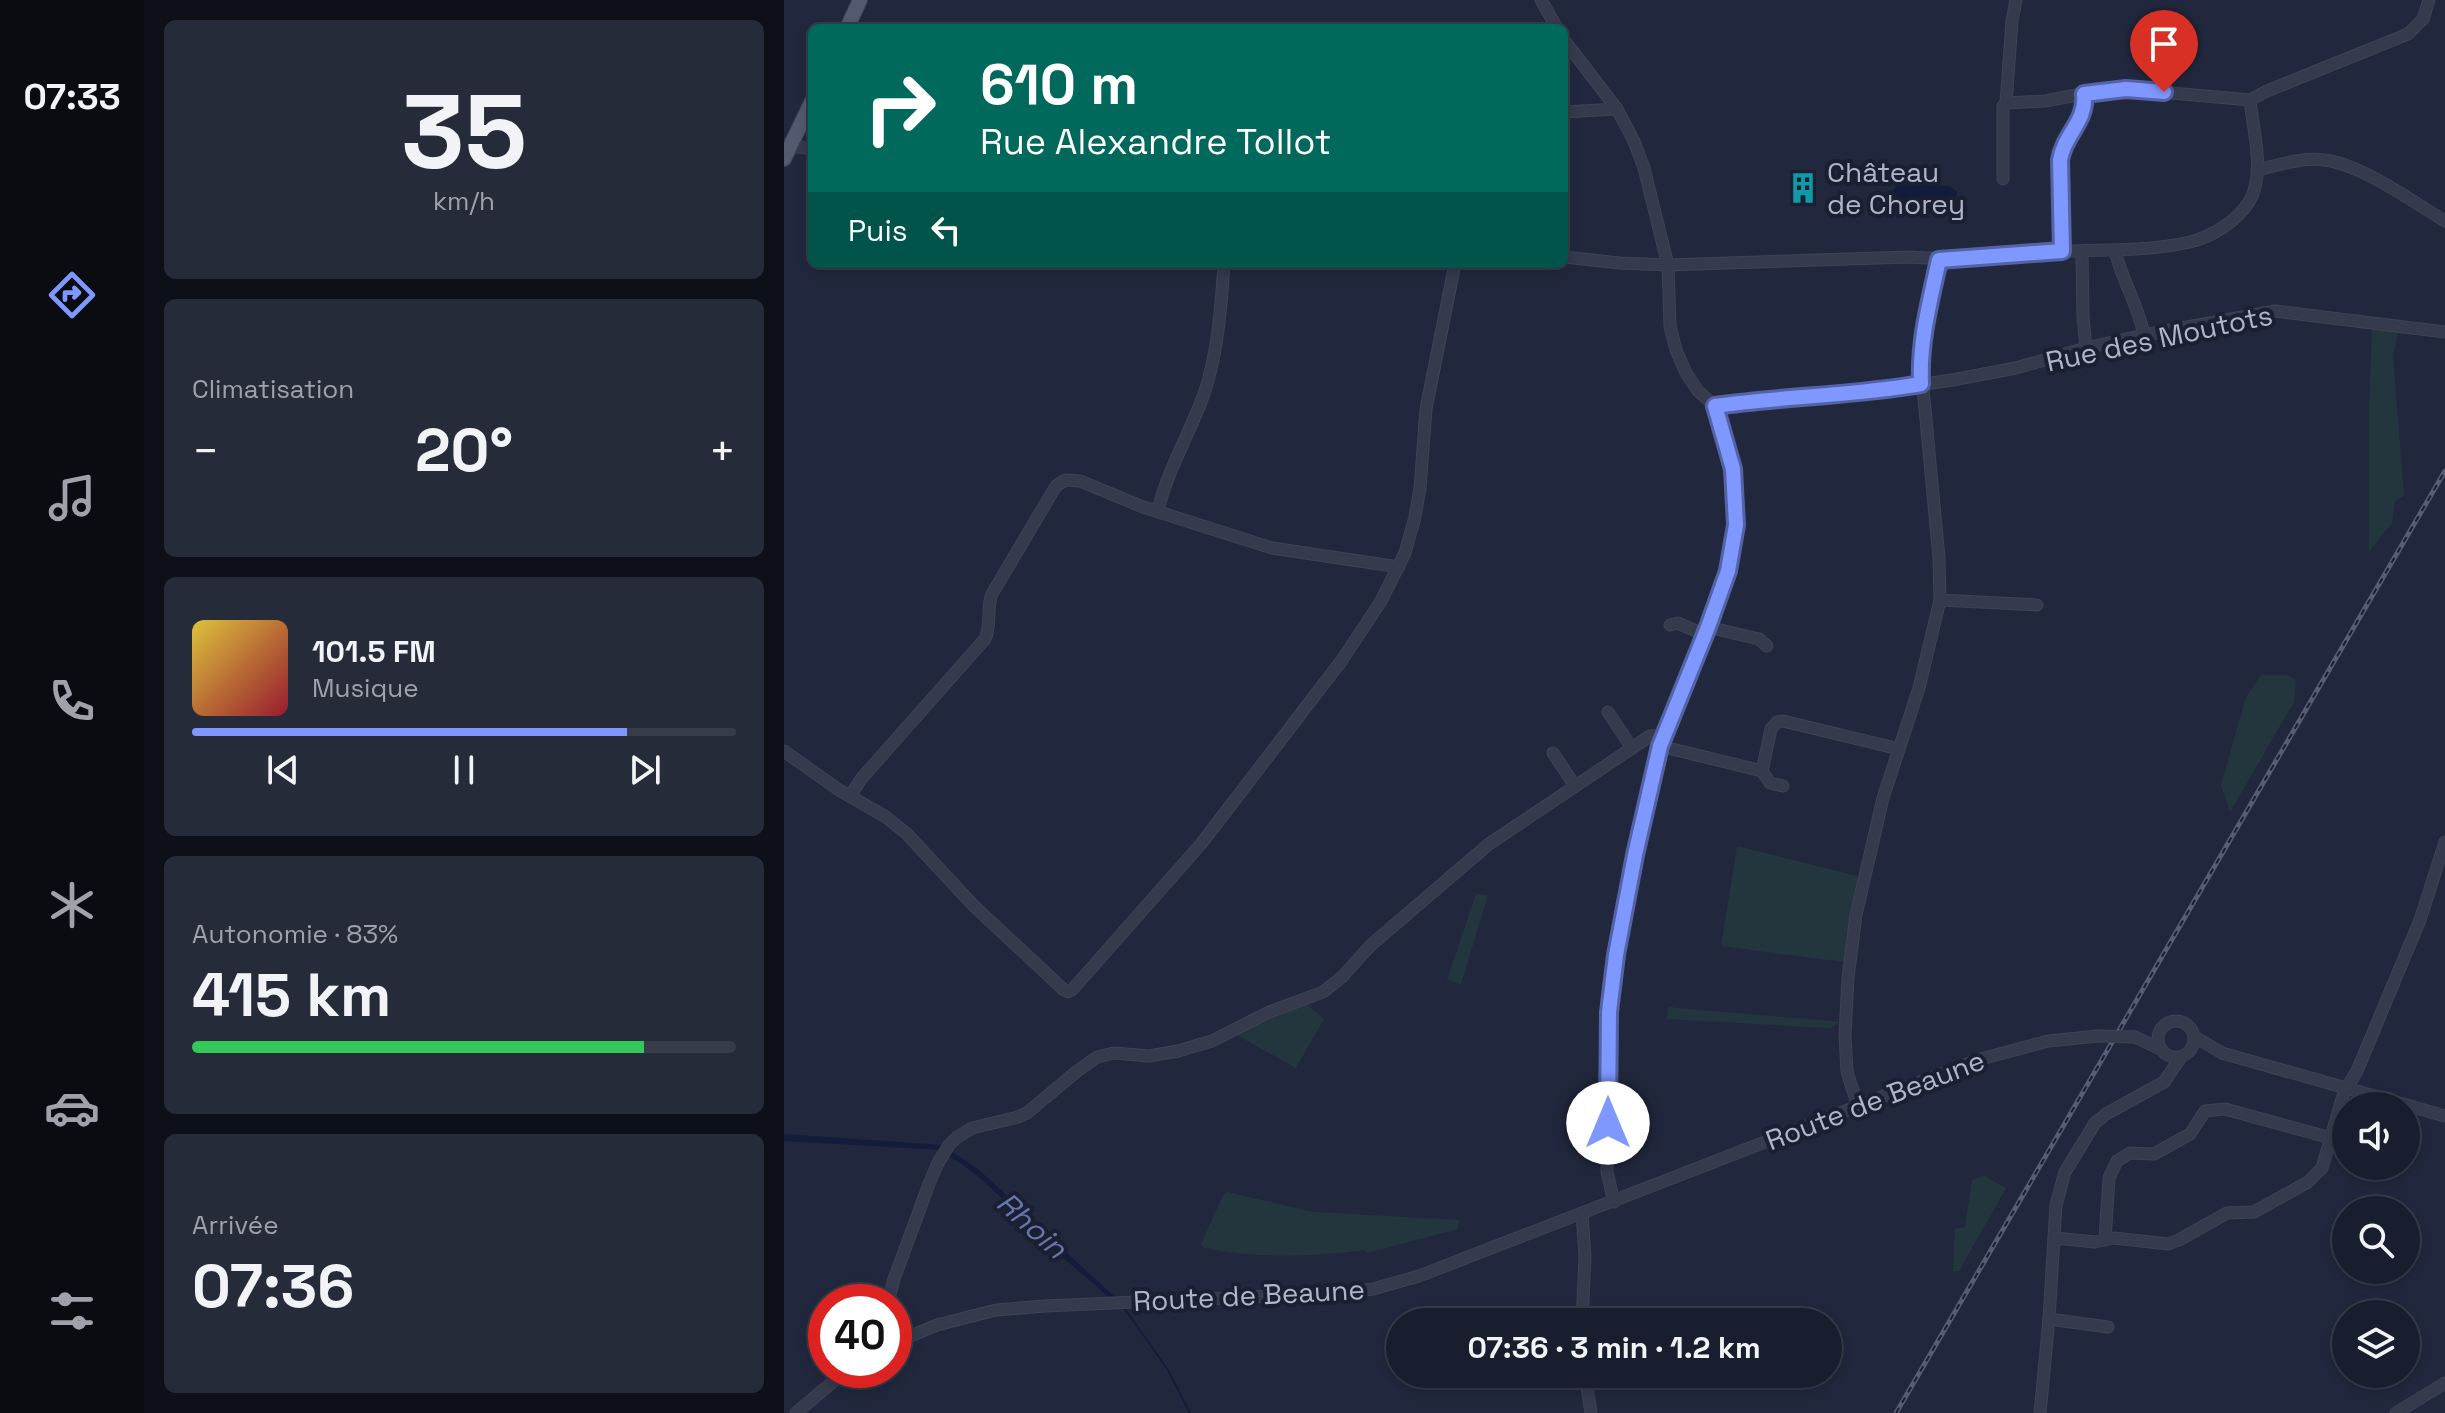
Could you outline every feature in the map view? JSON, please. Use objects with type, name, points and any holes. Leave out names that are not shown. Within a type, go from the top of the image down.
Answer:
[{"type":"main road","points":[[849,24],[860,0]]},
{"type":"main road","points":[[786,150],[808,109]]},
{"type":"street","points":[[1541,0],[1555,24]]},
{"type":"street","points":[[2003,179],[2003,106],[2006,103],[2016,0]]},
{"type":"street","points":[[2006,103],[2045,101],[2126,89],[2250,100],[2408,34],[2423,19],[2429,3]]},
{"type":"street","points":[[1568,45],[1617,109],[1644,168],[1668,265],[1670,326],[1676,350],[1698,391],[1715,406],[1733,469],[1736,525],[1728,571],[1662,740],[1616,955],[1609,1012],[1607,1172],[1614,1202]]},
{"type":"street","points":[[2062,251],[2060,160],[2062,150],[2082,116],[2084,94]]},
{"type":"street","points":[[1568,257],[1668,265],[1910,257],[1939,260],[2062,251],[2115,251],[2192,241],[2216,232],[2235,219],[2250,200],[2257,170],[2250,100]]},
{"type":"street","points":[[1568,112],[1617,109]]},
{"type":"street","points":[[786,150],[808,149]]},
{"type":"street","points":[[2257,170],[2307,159],[2327,160],[2376,180],[2445,221]]},
{"type":"street","points":[[2115,251],[2144,335]]},
{"type":"street","points":[[2082,252],[2086,348]]},
{"type":"street","points":[[1858,1106],[1846,1062],[1846,1006],[1856,915],[1883,798],[1919,688],[1940,600],[1939,558],[1920,356],[1939,260]]},
{"type":"street","points":[[1158,510],[1164,485],[1188,435],[1213,363],[1224,268]]},
{"type":"street","points":[[784,751],[907,834],[974,906],[1064,990],[1072,990],[1201,844],[1342,660],[1381,601],[1399,567],[1415,517],[1426,409],[1454,268]]},
{"type":"street","name":"Rue des Moutots","points":[[1715,406],[1892,389],[2016,368],[2144,335],[2275,311],[2445,332]]},
{"type":"street","points":[[850,796],[861,779],[985,639],[989,630],[988,608],[992,594],[1056,486],[1065,480],[1074,479],[1143,507],[1272,548],[1399,567]]},
{"type":"street","points":[[1940,600],[2037,605]]},
{"type":"street","points":[[1670,625],[1678,623],[1759,639],[1767,646]]},
{"type":"street","points":[[1608,712],[1632,748]]},
{"type":"street","points":[[1762,771],[1771,729],[1777,722],[1789,722],[1899,749]]},
{"type":"street","points":[[893,1284],[938,1163],[956,1138],[972,1128],[1027,1113],[1097,1057],[1114,1053],[1140,1056],[1163,1054],[1189,1048],[1212,1041],[1269,1012],[1323,992],[1489,844],[1650,736],[1762,771],[1770,783],[1783,786]]},
{"type":"street","points":[[1553,753],[1575,786]]},
{"type":"street","points":[[2345,1092],[2415,934],[2445,842]]},
{"type":"street","points":[[2135,1037],[2160,1031],[2167,1024],[2179,1021],[2189,1026],[2195,1037],[2222,1053],[2445,1116]]},
{"type":"street","points":[[2159,1084],[2166,1067],[2158,1040],[2160,1031]]},
{"type":"street","name":"Route de Beaune","points":[[912,1336],[953,1320],[1012,1308],[1295,1296],[1373,1289],[1419,1276],[1977,1060],[2022,1046],[2075,1037],[2135,1037]]},
{"type":"street","points":[[2135,1037],[2172,1057],[2222,1053]]},
{"type":"street","points":[[2040,1413],[2055,1213],[2060,1186],[2074,1154],[2095,1123],[2166,1079],[2193,1046],[2195,1037]]},
{"type":"street","points":[[2105,1239],[2109,1178],[2117,1161],[2130,1153],[2154,1154],[2190,1134],[2205,1111],[2225,1109],[2332,1131]]},
{"type":"street","points":[[2055,1238],[2168,1244],[2227,1213],[2254,1212],[2317,1175],[2332,1144]]},
{"type":"street","points":[[1582,1213],[1585,1257],[1583,1308]]},
{"type":"street","points":[[2049,1319],[2108,1327]]},
{"type":"street","points":[[2396,1413],[2445,1383]]},
{"type":"street","points":[[796,1413],[826,1388]]},
{"type":"street","points":[[1587,1388],[1591,1413]]},
{"type":"shaded area","points":[[2372,326],[2399,330],[2393,356],[2404,496],[2395,501],[2392,523],[2369,551],[2369,409]]},
{"type":"shaded area","points":[[2261,675],[2288,675],[2296,681],[2294,702],[2230,812],[2221,785],[2246,697]]},
{"type":"shaded area","points":[[1737,846],[1861,877],[1844,962],[1721,946]]},
{"type":"shaded area","points":[[1476,894],[1488,895],[1461,984],[1447,980]]},
{"type":"shaded area","points":[[1305,1003],[1324,1019],[1296,1068],[1233,1033]]},
{"type":"shaded area","points":[[1668,1007],[1840,1022],[1830,1028],[1667,1019]]},
{"type":"shaded area","points":[[1984,1176],[2006,1188],[1959,1271],[1953,1271],[1955,1229],[1965,1227],[1972,1180]]},
{"type":"shaded area","points":[[1227,1192],[1314,1212],[1459,1220],[1458,1229],[1367,1253],[1365,1250],[1264,1255],[1204,1248],[1201,1244]]},
{"type":"water","points":[[1898,184],[1950,186],[1957,196],[1952,201],[1898,200],[1893,191]]},
{"type":"water","points":[[784,1134],[943,1145],[941,1150],[784,1141]]},
{"type":"water","name":"Rhoin","points":[[949,1151],[984,1175],[1115,1297],[1108,1297],[971,1171],[946,1156]]},
{"type":"waterway","points":[[1125,1309],[1168,1370],[1190,1413]]},
{"type":"railway","points":[[1896,1413],[2445,471]]},
{"type":"place","name":"Château de Chorey","points":[[1803,188]]},
{"type":"route","points":[[1608,1123],[1609,1012],[1616,955],[1652,775],[1660,746],[1728,571],[1736,525],[1733,469],[1715,406],[1921,384],[1922,336],[1939,260],[2062,251],[2060,160],[2062,150],[2082,116],[2084,94],[2126,89],[2164,92]]}]
